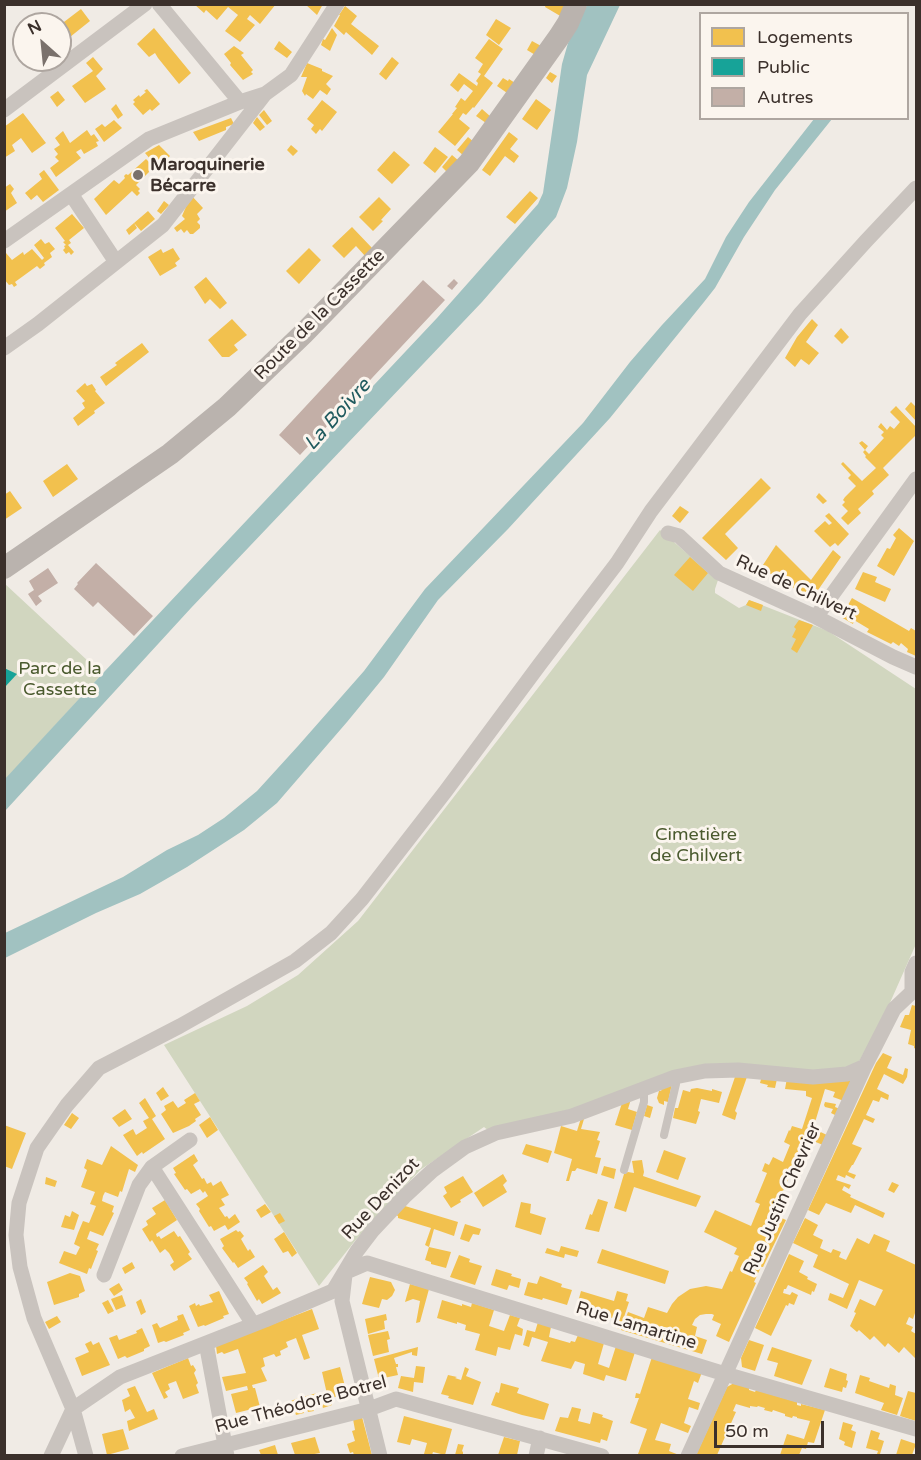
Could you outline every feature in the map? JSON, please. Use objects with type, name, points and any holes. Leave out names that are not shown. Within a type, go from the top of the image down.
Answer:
[{"type":"street","points":[[4,110],[145,4]]},
{"type":"street","points":[[159,4],[240,102]]},
{"type":"street","points":[[5,238],[149,139],[265,93],[291,75],[337,4]]},
{"type":"street","name":"Route de la Cassette","points":[[4,568],[170,454],[227,406],[303,334],[469,163],[559,37],[576,4]]},
{"type":"street","points":[[4,348],[38,324],[163,225],[265,93]]},
{"type":"street","points":[[86,1455],[73,1409],[34,1318],[20,1267],[16,1235],[19,1203],[38,1148],[67,1105],[99,1068],[180,1026],[295,961],[331,933],[362,899],[445,792],[800,314],[916,188]]},
{"type":"street","points":[[71,194],[116,262]]},
{"type":"street","points":[[816,617],[916,479]]},
{"type":"street","name":"Rue de Chilvert","points":[[668,533],[679,536],[719,573],[816,617],[916,667]]},
{"type":"street","name":"Rue Justin Chevrier","points":[[688,1455],[866,1066],[894,1009],[915,992],[912,972],[916,963]]},
{"type":"street","name":"Rue Denizot","points":[[73,1409],[120,1377],[333,1291],[357,1251],[404,1197],[432,1171],[465,1148],[496,1133],[572,1116],[675,1077],[705,1071],[738,1070],[813,1077],[847,1074],[866,1066]]},
{"type":"street","points":[[104,1275],[139,1185],[152,1167],[190,1140]]},
{"type":"street","points":[[152,1167],[253,1324]]},
{"type":"street","name":"Rue Lamartine","points":[[346,1272],[367,1263],[725,1374],[916,1429]]},
{"type":"street","points":[[346,1272],[342,1301],[380,1455]]},
{"type":"street","points":[[206,1343],[226,1450]]},
{"type":"street","name":"Rue Théodore Botrel","points":[[182,1455],[226,1450],[369,1409],[392,1400],[401,1400],[603,1455]]},
{"type":"street","points":[[51,1455],[73,1409]]},
{"type":"street","points":[[536,1455],[540,1438]]},
{"type":"lane","points":[[664,1135],[676,1084],[675,1077]]},
{"type":"lane","points":[[624,1170],[644,1102],[644,1088]]},
{"type":"green space","name":"Cimetière de Chilvert","points":[[660,530],[718,580],[715,593],[739,608],[746,605],[749,600],[828,631],[916,689],[916,944],[885,1014],[860,1060],[853,1066],[825,1071],[732,1066],[579,1109],[489,1131],[484,1127],[420,1170],[354,1242],[319,1286],[164,1045],[247,1006],[298,975],[358,921]]},
{"type":"green space","name":"Parc de la Cassette","points":[[4,583],[102,674],[5,780],[4,780]]},
{"type":"water","name":"La Boivre","points":[[587,5],[620,5],[587,75],[577,142],[567,188],[556,217],[482,302],[191,608],[5,811],[4,780],[437,318],[538,204],[543,193],[562,64],[568,43]]},
{"type":"water","points":[[813,120],[831,120],[775,190],[744,237],[715,288],[610,418],[508,529],[438,600],[384,677],[277,803],[244,830],[140,894],[5,958],[5,933],[123,877],[167,850],[198,835],[224,818],[257,791],[364,671],[425,589],[583,423],[630,362],[705,279],[726,237],[749,202]]},
{"type":"building: Logements","points":[[194,4],[276,4],[260,24],[250,15],[247,19],[255,25],[240,42],[225,31],[238,15],[228,7],[217,20],[206,10],[204,13]]},
{"type":"building: Logements","points":[[305,4],[323,4],[317,15]]},
{"type":"building: Logements","points":[[546,4],[569,4],[562,17],[545,7]]},
{"type":"building: Logements","points":[[345,6],[357,16],[351,24],[379,46],[372,55],[346,32],[344,35],[334,26]]},
{"type":"building: Logements","points":[[81,9],[90,21],[72,35],[72,16]]},
{"type":"building: Logements","points":[[496,19],[511,28],[499,45],[486,35]]},
{"type":"building: Logements","points":[[154,28],[191,73],[179,84],[155,53],[149,57],[137,44]]},
{"type":"building: Logements","points":[[332,28],[337,35],[330,51],[321,45]]},
{"type":"building: Logements","points":[[489,39],[503,49],[484,76],[493,83],[474,108],[466,115],[463,113],[459,119],[470,128],[455,146],[438,132],[453,114],[461,98],[465,101],[473,91],[464,84],[458,92],[450,85],[459,73],[477,86],[476,81],[481,74],[478,72],[483,64],[475,58]]},
{"type":"building: Logements","points":[[279,41],[292,52],[287,58],[274,49]]},
{"type":"building: Logements","points":[[532,41],[543,47],[537,56],[527,50]]},
{"type":"building: Logements","points":[[234,46],[244,53],[241,55],[253,70],[251,72],[253,74],[243,80],[224,54]]},
{"type":"building: Logements","points":[[93,57],[103,69],[96,76],[106,89],[85,103],[72,86],[93,71],[86,63]]},
{"type":"building: Logements","points":[[392,57],[399,63],[386,80],[379,74]]},
{"type":"building: Logements","points":[[307,63],[333,76],[326,84],[331,89],[327,95],[320,90],[313,99],[306,94],[305,96],[302,91],[307,77],[301,77]]},
{"type":"building: Logements","points":[[550,72],[557,76],[552,83],[546,78]]},
{"type":"building: Logements","points":[[503,78],[518,85],[510,95],[497,86]]},
{"type":"building: Logements","points":[[147,89],[160,104],[143,115],[133,104],[135,102],[133,100],[139,95],[140,97]]},
{"type":"building: Logements","points":[[58,91],[65,100],[57,107],[50,97]]},
{"type":"building: Logements","points":[[536,99],[551,110],[537,130],[522,119]]},
{"type":"building: Logements","points":[[322,100],[337,112],[322,131],[320,129],[316,134],[311,129],[314,125],[307,119]]},
{"type":"building: Logements","points":[[116,104],[123,115],[118,119],[111,109]]},
{"type":"building: Logements","points":[[482,109],[491,117],[486,123],[476,116]]},
{"type":"building: Logements","points":[[264,110],[272,121],[267,125],[259,115]]},
{"type":"building: Logements","points":[[23,113],[46,143],[32,153],[21,138],[12,145],[15,151],[4,158],[4,127]]},
{"type":"building: Logements","points":[[257,117],[265,127],[260,131],[253,123]]},
{"type":"building: Logements","points":[[231,118],[234,124],[226,127],[226,130],[199,141],[193,132]]},
{"type":"building: Logements","points":[[114,120],[122,128],[104,142],[95,129],[102,124],[105,127]]},
{"type":"building: Logements","points":[[87,130],[99,141],[96,142],[98,146],[84,154],[81,149],[76,152],[81,158],[56,177],[50,168],[59,161],[55,157],[58,154],[54,149],[60,145],[55,138],[63,131],[70,143]]},
{"type":"building: Logements","points":[[509,132],[518,139],[510,149],[519,156],[514,163],[505,156],[490,176],[482,170]]},
{"type":"building: Logements","points":[[468,137],[475,143],[464,156],[457,150]]},
{"type":"building: Logements","points":[[159,145],[170,156],[156,166],[145,153]]},
{"type":"building: Logements","points":[[291,145],[298,151],[293,156],[287,150]]},
{"type":"building: Logements","points":[[435,147],[448,157],[435,173],[423,163]]},
{"type":"building: Logements","points":[[394,151],[410,165],[392,184],[377,170]]},
{"type":"building: Logements","points":[[452,155],[459,161],[448,173],[442,167]]},
{"type":"building: Logements","points":[[146,159],[154,167],[136,185],[140,193],[137,196],[132,191],[106,215],[94,199],[114,180],[119,184],[126,174],[128,175]]},
{"type":"building: Logements","points":[[44,170],[59,190],[43,202],[37,195],[31,200],[25,193],[42,179],[39,174]]},
{"type":"building: Logements","points":[[10,184],[14,189],[11,193],[17,203],[4,212],[4,188]]},
{"type":"building: Logements","points":[[530,191],[538,198],[515,224],[506,217]]},
{"type":"building: Logements","points":[[191,195],[203,208],[197,214],[200,219],[197,222],[200,228],[193,234],[187,230],[184,233],[181,229],[177,232],[174,228],[185,219],[182,216]]},
{"type":"building: Logements","points":[[379,197],[391,209],[373,231],[359,217]]},
{"type":"building: Logements","points":[[164,201],[169,205],[161,214],[157,211]]},
{"type":"building: Logements","points":[[148,211],[155,219],[141,231],[134,223]]},
{"type":"building: Logements","points":[[72,214],[84,228],[69,240],[71,243],[68,245],[74,252],[71,255],[69,252],[66,254],[63,250],[66,245],[63,242],[65,241],[55,228]]},
{"type":"building: Logements","points":[[134,223],[137,228],[129,235],[126,230]]},
{"type":"building: Logements","points":[[352,227],[373,249],[366,257],[356,246],[344,258],[332,246]]},
{"type":"building: Logements","points":[[41,239],[45,244],[49,242],[55,249],[50,253],[52,257],[40,269],[37,266],[15,282],[17,285],[14,287],[12,284],[9,285],[4,279],[4,254],[6,253],[12,260],[32,249],[42,260],[44,258],[34,245]]},
{"type":"building: Logements","points":[[173,248],[180,259],[175,263],[177,266],[160,276],[148,257],[161,249],[163,253]]},
{"type":"building: Logements","points":[[309,248],[321,260],[299,284],[286,271]]},
{"type":"building: Logements","points":[[206,277],[227,303],[220,309],[210,299],[205,304],[194,287]]},
{"type":"building: Logements","points":[[232,319],[247,335],[234,345],[238,350],[229,357],[222,357],[208,340]]},
{"type":"building: Logements","points":[[812,319],[818,325],[806,342],[819,353],[809,365],[801,359],[795,367],[785,358],[797,337]]},
{"type":"building: Logements","points":[[841,328],[849,337],[842,344],[834,336]]},
{"type":"building: Logements","points":[[142,343],[149,352],[106,386],[100,377]]},
{"type":"building: Logements","points":[[85,383],[87,386],[92,384],[105,403],[78,426],[73,418],[85,408],[82,403],[85,401],[76,391]]},
{"type":"building: Logements","points":[[911,402],[916,407],[916,421],[905,409]]},
{"type":"building: Logements","points":[[896,406],[916,427],[916,435],[883,468],[889,475],[872,491],[874,494],[858,509],[861,513],[848,525],[841,518],[848,511],[842,505],[845,502],[843,500],[856,486],[848,478],[851,475],[841,464],[843,462],[862,481],[876,468],[865,457],[863,452],[865,450],[869,454],[884,438],[881,435],[884,432],[878,427],[881,423],[887,430],[890,426],[894,429],[900,422],[890,412]]},
{"type":"building: Logements","points":[[862,441],[868,446],[865,450],[859,443]]},
{"type":"building: Logements","points":[[67,464],[78,479],[53,497],[43,481]]},
{"type":"building: Logements","points":[[761,478],[771,488],[725,534],[738,548],[726,560],[702,538]]},
{"type":"building: Logements","points":[[10,491],[22,508],[4,520],[4,495]]},
{"type":"building: Logements","points":[[819,493],[827,501],[823,504],[816,497]]},
{"type":"building: Logements","points":[[680,506],[689,512],[680,523],[672,516]]},
{"type":"building: Logements","points":[[829,513],[849,534],[838,546],[835,543],[830,547],[814,531],[825,521],[829,525],[832,523],[825,516]]},
{"type":"building: Logements","points":[[899,528],[914,541],[894,576],[877,566],[887,548],[890,549],[896,538],[893,535]]},
{"type":"building: Logements","points":[[776,545],[811,580],[833,550],[841,557],[816,593],[803,594],[761,568]]},
{"type":"building: Logements","points":[[690,557],[708,573],[693,591],[674,575]]},
{"type":"building: Logements","points":[[863,572],[877,577],[875,582],[891,589],[885,602],[855,589]]},
{"type":"building: Logements","points":[[852,598],[909,631],[911,628],[916,631],[916,656],[907,652],[908,649],[901,643],[899,646],[893,642],[891,644],[867,632],[869,629],[854,620],[853,624],[841,617]]},
{"type":"building: Logements","points":[[749,600],[763,605],[761,611],[746,605]]},
{"type":"building: Logements","points":[[799,620],[813,625],[797,653],[791,649],[796,639],[792,637],[796,629],[794,627]]},
{"type":"building: Logements","points":[[912,1005],[916,1006],[916,1049],[908,1044],[911,1030],[900,1027],[905,1015],[909,1015]]},
{"type":"building: Logements","points":[[883,1053],[892,1057],[887,1068],[903,1075],[905,1068],[908,1069],[907,1077],[903,1084],[884,1074],[877,1089],[889,1095],[888,1100],[881,1097],[879,1102],[873,1100],[866,1115],[875,1119],[873,1123],[864,1119],[852,1144],[862,1148],[848,1172],[856,1175],[854,1179],[846,1175],[845,1178],[838,1175],[836,1180],[851,1185],[849,1189],[844,1186],[842,1190],[851,1195],[850,1197],[885,1213],[883,1218],[855,1205],[851,1213],[826,1203],[819,1215],[808,1210],[876,1063]]},
{"type":"building: Logements","points":[[736,1074],[748,1074],[735,1111],[737,1113],[735,1120],[722,1115]]},
{"type":"building: Logements","points":[[853,1075],[844,1101],[833,1097],[835,1092],[825,1089],[812,1128],[827,1135],[823,1145],[806,1138],[773,1214],[786,1220],[761,1267],[729,1342],[716,1336],[721,1324],[712,1320],[714,1315],[712,1314],[700,1315],[692,1325],[697,1327],[695,1336],[707,1340],[702,1354],[621,1330],[628,1312],[644,1318],[648,1307],[667,1313],[678,1297],[690,1289],[706,1286],[722,1289],[739,1256],[734,1254],[737,1248],[704,1232],[715,1210],[751,1226],[760,1204],[755,1202],[767,1173],[762,1171],[765,1163],[769,1165],[773,1157],[783,1162],[790,1145],[784,1142],[789,1130],[792,1126],[802,1129],[812,1098],[806,1096],[806,1091],[785,1089],[787,1078]]},
{"type":"building: Logements","points":[[762,1076],[777,1079],[775,1088],[760,1083]]},
{"type":"building: Logements","points":[[672,1084],[668,1102],[664,1101],[664,1105],[659,1103],[657,1098],[659,1091]]},
{"type":"building: Logements","points":[[163,1087],[169,1096],[161,1101],[156,1093]]},
{"type":"building: Logements","points":[[691,1089],[722,1092],[719,1103],[701,1099],[696,1124],[673,1118],[683,1090],[690,1092]]},
{"type":"building: Logements","points":[[195,1093],[200,1101],[194,1104],[201,1115],[189,1126],[173,1133],[161,1114],[166,1110],[164,1106],[173,1101],[178,1108],[186,1103],[184,1100]]},
{"type":"building: Logements","points":[[145,1098],[156,1116],[152,1119],[165,1139],[137,1156],[123,1135],[133,1129],[136,1135],[147,1128],[143,1121],[149,1118],[139,1103]]},
{"type":"building: Logements","points":[[631,1099],[628,1109],[637,1112],[632,1130],[615,1125],[622,1103]]},
{"type":"building: Logements","points":[[825,1102],[836,1104],[835,1107],[840,1109],[837,1116],[831,1113],[833,1109],[825,1107]]},
{"type":"building: Logements","points":[[647,1105],[653,1107],[650,1118],[644,1116]]},
{"type":"building: Logements","points":[[125,1109],[132,1119],[119,1127],[112,1118]]},
{"type":"building: Logements","points":[[72,1113],[79,1118],[71,1129],[64,1125]]},
{"type":"building: Logements","points":[[210,1117],[218,1130],[207,1138],[199,1125]]},
{"type":"building: Logements","points":[[581,1118],[584,1119],[581,1129],[600,1132],[595,1157],[601,1158],[597,1174],[577,1168],[572,1171],[569,1181],[566,1181],[572,1159],[554,1153],[561,1126],[577,1131]]},
{"type":"building: Logements","points":[[4,1125],[26,1133],[12,1169],[4,1166]]},
{"type":"building: Logements","points":[[526,1144],[552,1151],[548,1163],[522,1154]]},
{"type":"building: Logements","points":[[111,1146],[138,1165],[135,1172],[129,1169],[122,1192],[120,1191],[118,1197],[105,1192],[103,1196],[102,1201],[114,1206],[112,1212],[114,1213],[103,1236],[90,1231],[87,1239],[99,1244],[91,1269],[89,1268],[87,1274],[59,1263],[64,1251],[76,1255],[80,1247],[74,1244],[78,1233],[83,1221],[89,1223],[96,1206],[90,1204],[95,1192],[81,1187],[87,1170],[84,1168],[87,1159],[102,1165]]},
{"type":"building: Logements","points":[[664,1150],[686,1158],[678,1180],[656,1172]]},
{"type":"building: Logements","points":[[194,1154],[198,1161],[193,1165],[202,1179],[204,1178],[207,1184],[211,1182],[213,1186],[221,1181],[229,1195],[221,1199],[225,1205],[219,1208],[225,1217],[229,1219],[235,1214],[240,1222],[228,1230],[225,1225],[214,1231],[211,1226],[209,1227],[196,1204],[208,1196],[205,1191],[203,1193],[200,1189],[191,1194],[187,1189],[185,1190],[174,1174],[176,1173],[173,1168]]},
{"type":"building: Logements","points":[[642,1160],[643,1176],[701,1196],[696,1207],[634,1187],[626,1212],[614,1208],[624,1174],[634,1173],[632,1161]]},
{"type":"building: Logements","points":[[604,1166],[616,1169],[614,1179],[601,1175]]},
{"type":"building: Logements","points":[[503,1174],[507,1181],[503,1185],[507,1192],[483,1207],[474,1193]]},
{"type":"building: Logements","points":[[463,1176],[473,1192],[451,1208],[443,1196],[447,1193],[444,1187]]},
{"type":"building: Logements","points":[[46,1177],[57,1181],[55,1187],[45,1184]]},
{"type":"building: Logements","points":[[892,1182],[899,1185],[894,1193],[888,1190]]},
{"type":"building: Logements","points":[[598,1199],[608,1202],[599,1232],[585,1229]]},
{"type":"building: Logements","points":[[165,1200],[177,1220],[156,1234],[157,1237],[161,1239],[174,1231],[178,1237],[180,1236],[192,1259],[174,1271],[170,1265],[174,1262],[169,1253],[165,1249],[160,1253],[142,1229],[148,1225],[146,1221],[156,1214],[152,1208]]},
{"type":"building: Logements","points":[[521,1202],[531,1204],[530,1213],[546,1218],[541,1235],[515,1227]]},
{"type":"building: Logements","points":[[265,1204],[271,1212],[261,1218],[256,1210]]},
{"type":"building: Logements","points":[[405,1206],[458,1222],[454,1236],[434,1229],[429,1247],[425,1245],[431,1228],[398,1218],[396,1215]]},
{"type":"building: Logements","points":[[72,1211],[79,1215],[74,1230],[61,1227],[65,1215],[70,1217]]},
{"type":"building: Logements","points":[[280,1213],[285,1221],[279,1224],[274,1216]]},
{"type":"building: Logements","points":[[805,1218],[818,1225],[813,1235],[823,1240],[820,1248],[831,1253],[833,1249],[841,1252],[839,1257],[846,1260],[857,1238],[869,1244],[874,1234],[890,1241],[886,1251],[916,1265],[916,1310],[913,1319],[909,1317],[906,1324],[913,1327],[911,1331],[916,1334],[916,1359],[904,1347],[899,1353],[888,1343],[885,1347],[874,1336],[870,1340],[859,1330],[857,1332],[850,1326],[860,1299],[875,1306],[883,1290],[859,1280],[847,1309],[828,1300],[830,1293],[843,1298],[849,1284],[813,1267],[818,1255],[793,1243]]},
{"type":"building: Logements","points":[[465,1224],[481,1229],[479,1235],[473,1234],[469,1242],[460,1239]]},
{"type":"building: Logements","points":[[236,1230],[244,1236],[241,1239],[248,1251],[250,1249],[255,1257],[238,1268],[222,1248],[224,1246],[220,1239]]},
{"type":"building: Logements","points":[[284,1232],[297,1253],[292,1257],[288,1251],[283,1253],[274,1239]]},
{"type":"building: Logements","points":[[561,1246],[579,1251],[577,1257],[565,1254],[564,1258],[545,1253],[547,1248],[559,1252]]},
{"type":"building: Logements","points":[[429,1247],[451,1252],[446,1268],[425,1260]]},
{"type":"building: Logements","points":[[602,1249],[669,1271],[665,1284],[597,1263]]},
{"type":"building: Logements","points":[[789,1254],[804,1261],[799,1272],[817,1284],[811,1295],[788,1285],[784,1289],[783,1293],[790,1295],[792,1292],[798,1295],[794,1305],[789,1303],[788,1306],[786,1305],[771,1336],[755,1328]]},
{"type":"building: Logements","points":[[459,1255],[470,1259],[469,1262],[482,1266],[475,1285],[450,1277]]},
{"type":"building: Logements","points":[[132,1262],[135,1268],[125,1274],[122,1268]]},
{"type":"building: Logements","points":[[263,1265],[268,1272],[264,1276],[273,1290],[277,1287],[281,1293],[262,1304],[259,1299],[257,1301],[244,1278]]},
{"type":"building: Logements","points":[[496,1269],[521,1279],[519,1288],[509,1285],[507,1290],[491,1285]]},
{"type":"building: Logements","points":[[70,1273],[80,1276],[85,1291],[79,1294],[79,1297],[54,1305],[47,1282]]},
{"type":"building: Logements","points":[[540,1276],[572,1290],[567,1305],[524,1295],[528,1282],[537,1284]]},
{"type":"building: Logements","points":[[370,1277],[391,1282],[395,1290],[387,1300],[382,1299],[379,1308],[362,1304]]},
{"type":"building: Logements","points":[[119,1283],[123,1290],[114,1296],[109,1289]]},
{"type":"building: Logements","points":[[410,1284],[429,1289],[420,1322],[416,1323],[420,1301],[413,1299],[405,1302]]},
{"type":"building: Logements","points":[[219,1291],[229,1314],[198,1327],[189,1306],[195,1303],[196,1306],[199,1304],[200,1306],[213,1302],[209,1295]]},
{"type":"building: Logements","points":[[581,1291],[614,1301],[617,1291],[628,1294],[626,1301],[629,1302],[620,1329],[614,1327],[618,1316],[615,1315],[608,1319],[576,1309]]},
{"type":"building: Logements","points":[[122,1295],[126,1306],[116,1310],[111,1299]]},
{"type":"building: Logements","points":[[141,1299],[146,1312],[141,1315],[136,1302]]},
{"type":"building: Logements","points":[[108,1300],[114,1311],[108,1314],[102,1303]]},
{"type":"building: Logements","points":[[442,1300],[471,1307],[472,1303],[494,1310],[489,1326],[504,1331],[510,1315],[520,1318],[517,1326],[523,1329],[522,1336],[515,1334],[510,1350],[498,1347],[496,1356],[475,1350],[480,1334],[465,1330],[466,1325],[437,1318]]},
{"type":"building: Logements","points":[[312,1309],[319,1329],[302,1335],[310,1358],[304,1360],[296,1338],[286,1342],[288,1347],[280,1351],[281,1355],[276,1357],[274,1354],[263,1358],[265,1366],[261,1368],[267,1381],[252,1385],[260,1407],[236,1413],[231,1394],[248,1390],[247,1386],[226,1391],[222,1377],[246,1373],[238,1349],[217,1354],[216,1346]]},
{"type":"building: Logements","points":[[183,1314],[190,1330],[183,1333],[184,1335],[158,1343],[152,1325],[157,1323],[160,1328],[178,1320],[177,1316]]},
{"type":"building: Logements","points":[[386,1314],[385,1329],[368,1334],[365,1319]]},
{"type":"building: Logements","points":[[57,1316],[61,1322],[49,1329],[45,1322]]},
{"type":"building: Logements","points":[[538,1322],[551,1327],[549,1337],[570,1343],[575,1342],[578,1335],[604,1343],[598,1364],[609,1368],[616,1346],[635,1352],[626,1381],[606,1375],[604,1381],[583,1374],[585,1364],[575,1361],[571,1369],[541,1361],[548,1342],[532,1337],[529,1347],[523,1345],[527,1330],[535,1332]]},
{"type":"building: Logements","points":[[142,1328],[150,1346],[127,1358],[125,1356],[118,1359],[109,1338],[117,1335],[119,1340],[137,1333],[136,1331]]},
{"type":"building: Logements","points":[[388,1331],[389,1352],[373,1356],[368,1335]]},
{"type":"building: Logements","points":[[749,1340],[764,1345],[755,1371],[742,1367],[741,1358]]},
{"type":"building: Logements","points":[[91,1341],[93,1345],[99,1342],[110,1365],[82,1376],[75,1358],[89,1352],[85,1344]]},
{"type":"building: Logements","points":[[418,1347],[417,1356],[412,1355],[412,1352],[394,1358],[398,1364],[396,1367],[398,1375],[379,1379],[374,1359]]},
{"type":"building: Logements","points":[[772,1347],[812,1360],[802,1385],[774,1376],[778,1363],[767,1360]]},
{"type":"building: Logements","points":[[652,1357],[702,1372],[698,1383],[694,1381],[688,1399],[700,1403],[698,1410],[689,1407],[684,1423],[691,1426],[688,1433],[661,1423],[655,1440],[671,1444],[669,1451],[679,1455],[638,1454],[647,1429],[630,1423],[639,1398],[635,1398],[636,1393],[640,1394]]},
{"type":"building: Logements","points":[[188,1358],[191,1366],[193,1365],[196,1370],[194,1373],[199,1393],[183,1399],[176,1381],[168,1384],[170,1389],[165,1392],[168,1397],[164,1399],[152,1373]]},
{"type":"building: Logements","points":[[416,1366],[425,1367],[423,1383],[414,1382],[413,1392],[398,1388],[401,1376],[414,1378]]},
{"type":"building: Logements","points":[[340,1367],[347,1394],[331,1398],[332,1405],[323,1408],[322,1405],[308,1412],[303,1397],[317,1393],[319,1397],[327,1394],[322,1372]]},
{"type":"building: Logements","points":[[465,1367],[469,1369],[466,1376],[481,1382],[473,1405],[441,1394],[448,1375],[461,1380]]},
{"type":"building: Logements","points":[[830,1368],[847,1374],[846,1380],[848,1381],[842,1392],[824,1387]]},
{"type":"building: Logements","points":[[860,1375],[889,1388],[890,1384],[896,1386],[895,1395],[903,1398],[897,1415],[881,1410],[884,1403],[855,1393]]},
{"type":"building: Logements","points":[[501,1383],[519,1388],[517,1393],[549,1404],[544,1420],[491,1405],[496,1392],[499,1393]]},
{"type":"building: Logements","points":[[734,1383],[755,1392],[756,1390],[797,1402],[797,1405],[825,1410],[814,1443],[808,1442],[806,1449],[802,1448],[799,1455],[780,1455],[787,1434],[804,1439],[810,1421],[785,1416],[773,1410],[772,1412],[764,1410],[765,1408],[758,1406],[750,1406],[750,1408],[736,1404],[733,1411],[736,1412],[717,1455],[696,1455],[727,1387]]},
{"type":"building: Logements","points":[[135,1386],[147,1412],[154,1409],[158,1419],[129,1431],[127,1421],[135,1418],[130,1409],[125,1412],[122,1400],[130,1396],[127,1389]]},
{"type":"building: Logements","points":[[908,1391],[916,1393],[916,1421],[900,1416]]},
{"type":"building: Logements","points":[[298,1398],[304,1413],[296,1415],[291,1401]]},
{"type":"building: Logements","points":[[572,1407],[581,1409],[578,1421],[590,1424],[593,1412],[613,1421],[607,1441],[601,1439],[600,1443],[555,1431],[560,1417],[568,1418]]},
{"type":"building: Logements","points":[[404,1416],[452,1429],[445,1455],[433,1452],[432,1455],[424,1454],[427,1443],[412,1439],[410,1445],[397,1442]]},
{"type":"building: Logements","points":[[362,1417],[372,1455],[354,1455],[353,1452],[350,1453],[347,1444],[355,1441],[352,1431],[355,1430],[353,1419]]},
{"type":"building: Logements","points":[[843,1422],[853,1425],[851,1430],[856,1432],[852,1448],[844,1445],[845,1442],[839,1439]]},
{"type":"building: Logements","points":[[123,1429],[129,1449],[107,1455],[102,1434]]},
{"type":"building: Logements","points":[[871,1430],[880,1433],[878,1439],[884,1441],[880,1454],[877,1454],[878,1451],[866,1448]]},
{"type":"building: Logements","points":[[315,1437],[320,1453],[295,1455],[291,1443]]},
{"type":"building: Logements","points":[[504,1437],[520,1441],[517,1455],[498,1455]]},
{"type":"building: Logements","points":[[901,1439],[916,1444],[912,1455],[896,1455]]},
{"type":"building: Logements","points":[[458,1444],[464,1445],[463,1455],[455,1455]]},
{"type":"building: Logements","points":[[275,1445],[278,1455],[261,1455],[259,1450]]},
{"type":"building: Public","points":[[4,668],[17,674],[4,688]]},
{"type":"building: Autres","points":[[454,279],[458,283],[452,290],[447,286]]},
{"type":"building: Autres","points":[[423,280],[445,300],[300,455],[279,435]]},
{"type":"building: Autres","points":[[96,563],[153,616],[134,636],[98,602],[93,607],[74,589]]},
{"type":"building: Autres","points":[[48,568],[58,583],[38,596],[42,601],[36,606],[28,594],[34,590],[29,581]]},
{"type":"place","name":"Maroquinerie Bécarre","points":[[138,175]]}]
